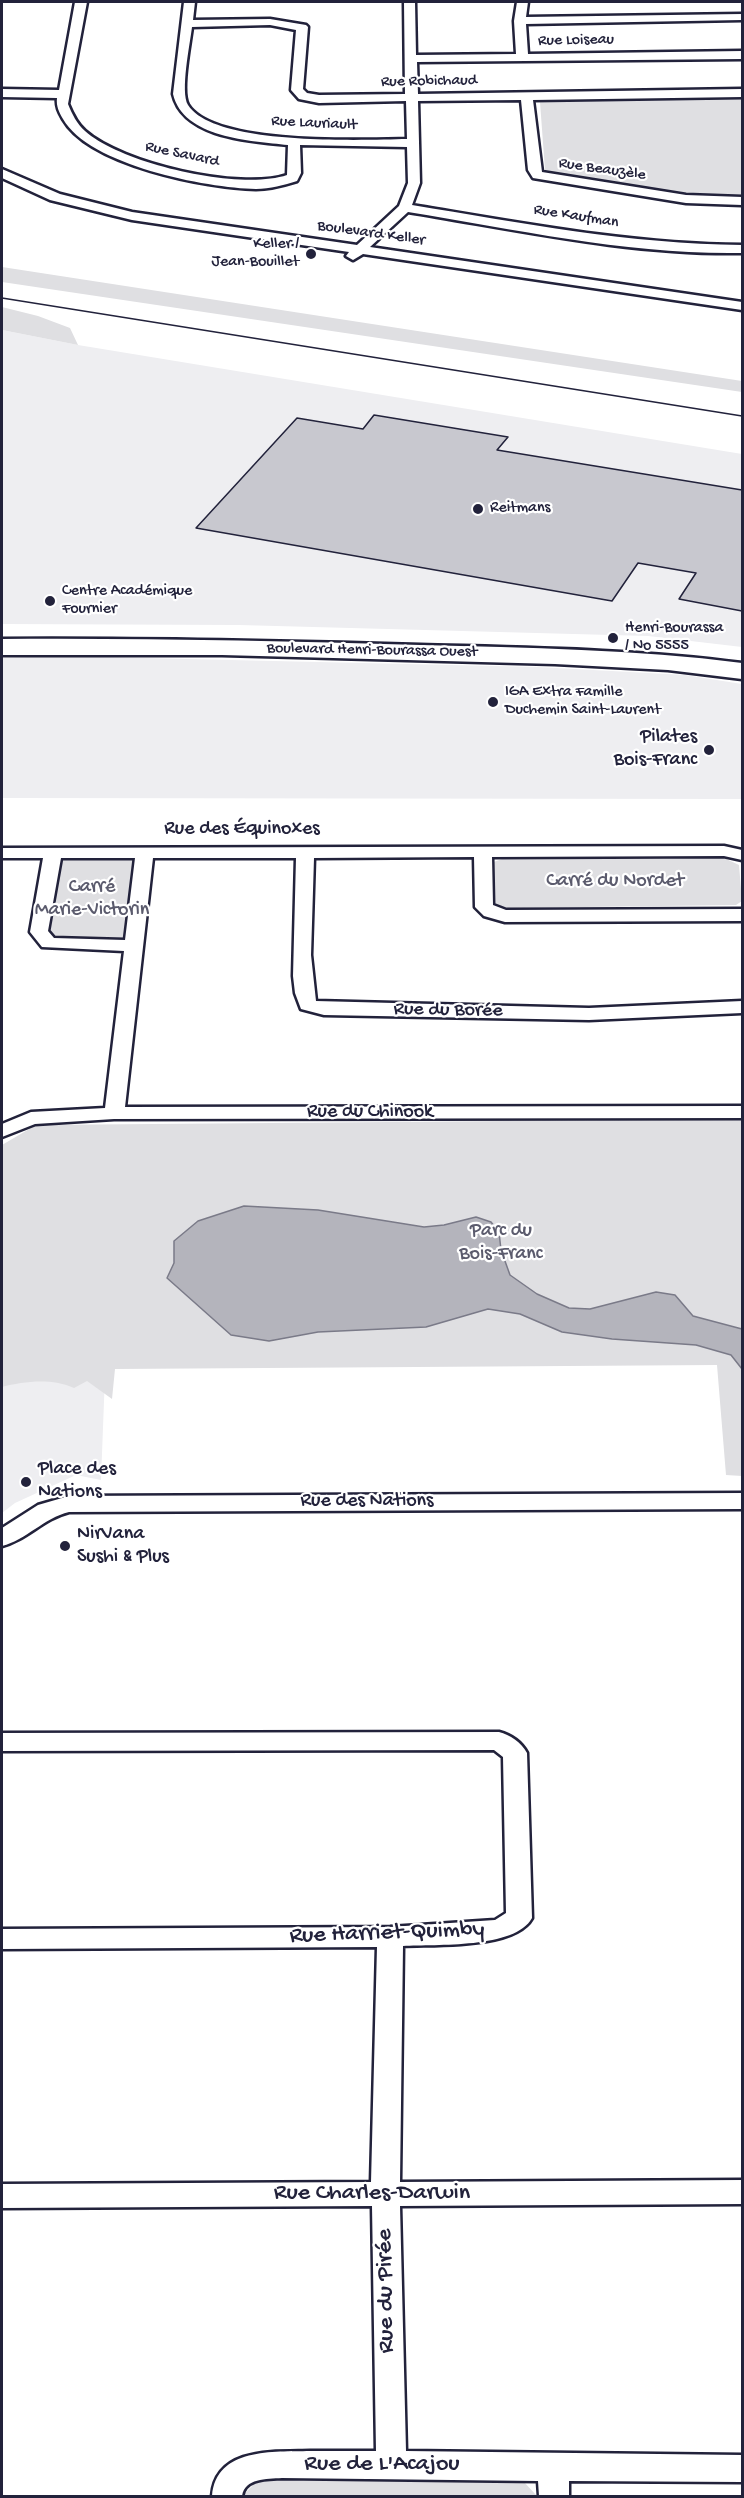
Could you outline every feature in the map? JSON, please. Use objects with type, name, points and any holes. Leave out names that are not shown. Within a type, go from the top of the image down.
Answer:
[{"type":"main road","name":"Boulevard Henri-Bourassa Ouest","points":[[2,633],[607,644],[742,656]]},
{"type":"main road","name":"Boulevard Henri-Bourassa Ouest","points":[[2,647],[331,650],[587,657],[652,660],[742,671]]},
{"type":"street","name":"Rue Savard","points":[[81,2],[62,94],[62,104],[69,120],[82,135],[100,147],[131,160],[175,173],[256,185],[273,184],[292,178],[295,173],[294,143]]},
{"type":"street","name":"Rue Lauriault","points":[[189,2],[179,94],[183,108],[196,119],[216,128],[247,136],[294,143],[414,143]]},
{"type":"street","points":[[355,254],[405,208],[414,183],[409,2]]},
{"type":"street","points":[[522,2],[520,21],[522,58]]},
{"type":"street","points":[[520,21],[742,17]]},
{"type":"street","name":"Rue Robichaud","points":[[188,24],[270,22],[302,27],[297,90],[303,96],[319,99],[742,93]]},
{"type":"street","name":"Rue Loiseau","points":[[410,59],[742,55]]},
{"type":"street","points":[[2,93],[62,94]]},
{"type":"street","name":"Rue Beauzèle","points":[[527,97],[534,170],[538,175],[686,199],[742,201]]},
{"type":"street","name":"Boulevard Keller","points":[[2,173],[55,197],[94,208],[181,225],[742,315]]},
{"type":"street","name":"Boulevard Keller","points":[[2,185],[74,212],[176,234],[355,254],[742,306]]},
{"type":"street","name":"Rue Kaufman","points":[[405,208],[629,242],[716,250],[742,249]]},
{"type":"street","points":[[483,851],[484,907],[491,912],[505,916],[742,915]]},
{"type":"street","name":"Rue des Équinoxes","points":[[2,853],[724,851],[742,855]]},
{"type":"street","points":[[114,1113],[145,852]]},
{"type":"street","name":"Rue du Borée","points":[[305,852],[303,996],[308,1005],[324,1009],[589,1014],[742,1007]]},
{"type":"street","points":[[52,853],[39,932],[49,943],[133,946]]},
{"type":"street","name":"Rue du Chinook","points":[[2,1131],[32,1118],[114,1113],[742,1112]]},
{"type":"street","name":"Rue des Nations","points":[[2,1538],[46,1510],[69,1504],[742,1501]]},
{"type":"street","name":"Rue Harriet-Quimby","points":[[2,1742],[500,1741],[515,1753],[519,1918],[500,1930],[390,1937],[2,1939]]},
{"type":"street","name":"Rue du Pirée","points":[[390,1937],[385,2194],[391,2464]]},
{"type":"street","name":"Rue Charles-Darwin","points":[[2,2196],[742,2192]]},
{"type":"street","name":"Rue de L'Acajou","points":[[227,2496],[234,2479],[250,2468],[271,2465],[519,2465],[553,2483],[742,2469]]},
{"type":"shaded area","points":[[2,330],[78,345],[742,454],[742,647],[648,636],[239,625],[2,624]]},
{"type":"shaded area","points":[[55,656],[538,667],[685,675],[742,684],[742,799],[2,798],[2,658]]},
{"type":"shaded area","points":[[244,1206],[318,1210],[424,1227],[444,1225],[476,1217],[491,1222],[499,1232],[501,1250],[510,1275],[537,1294],[569,1308],[590,1309],[656,1292],[675,1295],[693,1316],[742,1329],[742,1369],[731,1355],[696,1345],[612,1339],[562,1332],[520,1314],[488,1309],[426,1327],[318,1332],[269,1341],[231,1335],[167,1278],[174,1263],[174,1241],[198,1221]]},
{"type":"shaded area","points":[[2,1371],[105,1375],[101,1480],[76,1475],[15,1503],[2,1513]]},
{"type":"green space","points":[[742,98],[742,197],[704,195],[554,175],[545,170],[540,102]]},
{"type":"green space","points":[[2,267],[742,381],[742,392],[2,282]]},
{"type":"green space","points":[[2,307],[38,316],[70,328],[78,345],[2,330]]},
{"type":"green space","name":"Carré Marie-Victorin","points":[[145,852],[133,946],[49,943],[39,932],[53,853]]},
{"type":"green space","name":"Carré du Nordet","points":[[722,857],[739,865],[742,901],[736,905],[507,908],[496,905],[490,900],[491,863],[502,859]]},
{"type":"green space","name":"Parc du Bois-Franc","points":[[742,1119],[742,1476],[726,1475],[717,1365],[115,1369],[112,1399],[87,1381],[74,1388],[57,1383],[38,1382],[2,1387],[2,1145],[36,1125]]},
{"type":"green space","points":[[509,2477],[524,2482],[537,2496],[242,2496],[255,2483],[266,2478]]},
{"type":"building","name":"Reitmans","points":[[374,415],[508,437],[497,450],[742,490],[742,611],[679,599],[696,573],[638,563],[612,601],[196,528],[297,418],[363,429]]},
{"type":"tram line","points":[[2,298],[742,416]]},
{"type":"place","name":"Keller / Jean-Bouillet","points":[[311,254]]},
{"type":"place","name":"Reitmans","points":[[478,509]]},
{"type":"place","name":"Centre Académique Fournier","points":[[50,601]]},
{"type":"place","name":"Henri-Bourassa / No 5555","points":[[613,638]]},
{"type":"place","name":"IGA Extra Famille Duchemin Saint-Laurent","points":[[493,702]]},
{"type":"place","name":"Pilates Bois-Franc","points":[[709,750]]},
{"type":"place","name":"Place des Nations","points":[[26,1482]]},
{"type":"place","name":"NirVana Sushi & Plus","points":[[65,1546]]}]
